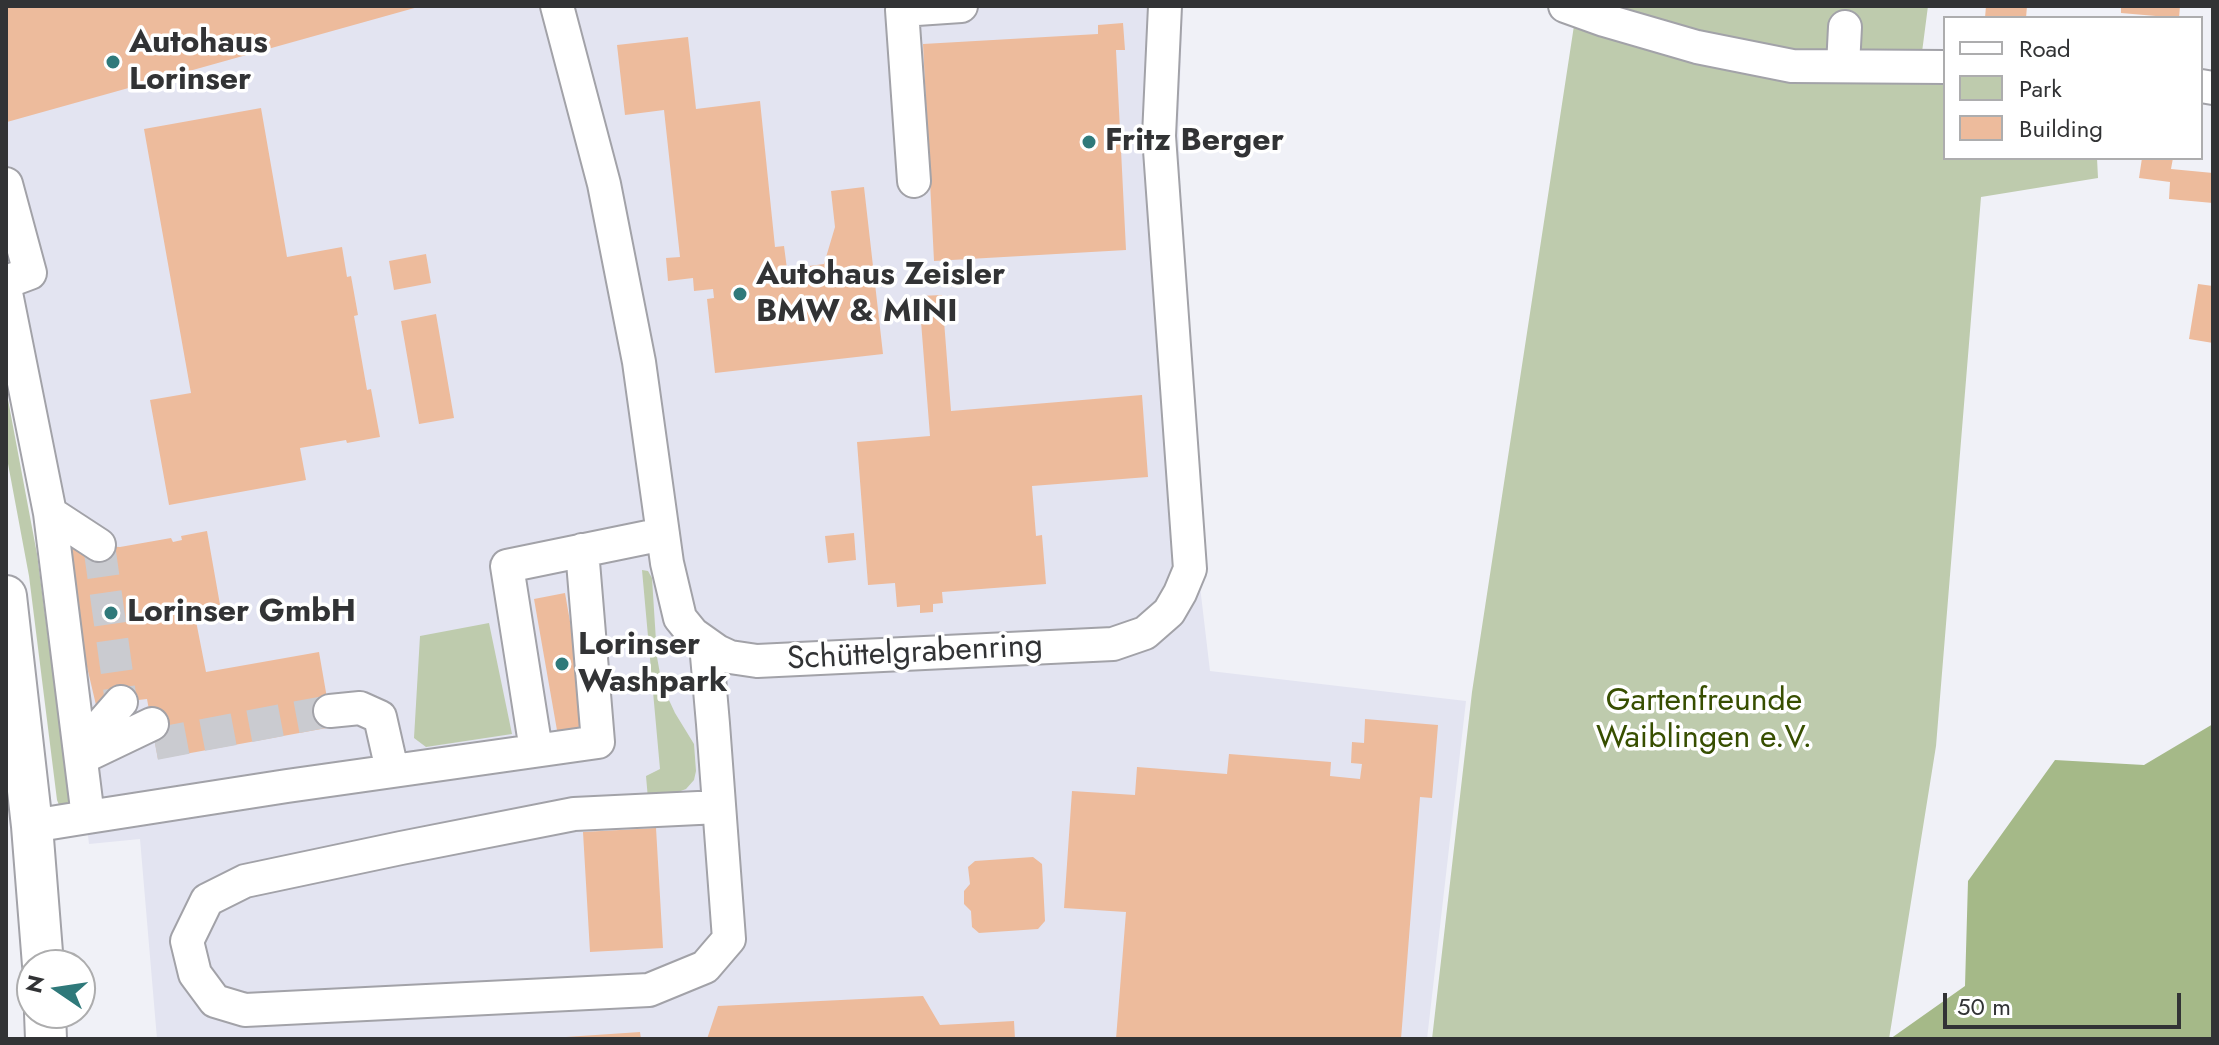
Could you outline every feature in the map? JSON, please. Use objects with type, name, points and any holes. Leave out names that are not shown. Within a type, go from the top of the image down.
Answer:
[{"type":"main road","points":[[6,596],[32,826],[42,949]]},
{"type":"street","name":"Schüttelgrabenring","points":[[557,6],[604,184],[639,362],[667,563],[680,618],[706,644],[730,657],[757,661],[1113,644],[1145,633],[1169,612],[1190,569],[1159,136],[1165,6]]},
{"type":"street","points":[[914,181],[902,10],[961,6]]},
{"type":"street","points":[[1565,6],[1697,47],[1792,66],[1943,67]]},
{"type":"street","points":[[1843,66],[1845,27]]},
{"type":"street","points":[[6,184],[30,273],[6,282]]},
{"type":"street","points":[[6,293],[50,513],[88,817]]},
{"type":"street","points":[[50,513],[99,545]]},
{"type":"street","points":[[536,750],[507,566],[663,534]]},
{"type":"street","points":[[32,826],[392,770],[598,742],[582,550]]},
{"type":"street","points":[[706,644],[719,807],[729,939],[705,967],[649,990],[245,1010],[215,1001],[195,974],[187,941],[207,900],[245,881],[574,814],[719,807]]},
{"type":"street","points":[[80,753],[121,702]]},
{"type":"street","points":[[349,707],[392,770]]},
{"type":"street","points":[[80,753],[154,734]]},
{"type":"shaded area","points":[[6,6],[1183,6],[1178,132],[1199,578],[1210,671],[1466,701],[1427,1039],[157,1039],[140,839],[89,844],[45,475],[6,311]]},
{"type":"green space","name":"Gartenfreunde Waiblingen e.V.","points":[[1577,6],[1928,6],[1918,83],[1943,84],[1943,160],[2097,160],[2098,178],[1981,197],[1936,746],[1889,1039],[1432,1039],[1472,692]]},
{"type":"green space","points":[[6,389],[37,554],[64,759],[75,803],[65,807],[59,805],[57,800],[29,576],[6,453]]},
{"type":"green space","points":[[642,570],[648,571],[652,578],[662,685],[694,744],[696,771],[694,780],[686,789],[648,799],[646,776],[660,769]]},
{"type":"green space","points":[[489,623],[512,734],[426,747],[414,738],[420,636]]},
{"type":"green space","points":[[2213,724],[2213,1039],[1890,1039],[1965,986],[1968,881],[2055,760],[2144,765]]},
{"type":"building","name":"Autohaus Lorinser","points":[[6,6],[418,6],[418,7],[7,122]]},
{"type":"building","points":[[1986,6],[2027,6],[2026,16],[1985,16]]},
{"type":"building","points":[[2121,6],[2180,6],[2179,16],[2121,13]]},
{"type":"building","points":[[1123,23],[1125,50],[1116,50],[1126,250],[934,261],[923,44],[1098,34],[1098,25]]},
{"type":"building","points":[[688,37],[696,109],[760,101],[775,247],[784,246],[787,269],[824,264],[835,227],[831,191],[864,187],[883,354],[715,373],[707,299],[714,298],[713,289],[694,291],[693,278],[668,281],[666,258],[680,257],[664,110],[625,115],[617,45]]},
{"type":"building","points":[[261,108],[287,257],[342,247],[358,315],[354,316],[367,390],[371,389],[380,437],[300,448],[306,480],[169,505],[150,400],[191,393],[144,129]]},
{"type":"building","points":[[2142,160],[2173,160],[2171,169],[2213,173],[2213,203],[2169,199],[2170,182],[2139,178]]},
{"type":"building","points":[[426,254],[431,283],[394,290],[389,261]]},
{"type":"building","points":[[2198,284],[2213,286],[2213,343],[2189,339]]},
{"type":"building","points":[[942,295],[951,411],[1142,395],[1148,477],[1032,486],[1036,536],[1042,535],[1046,584],[942,592],[943,603],[933,604],[933,612],[920,613],[920,605],[897,607],[895,583],[868,585],[857,442],[930,436],[919,296]]},
{"type":"building","points":[[436,314],[454,418],[419,424],[401,321]]},
{"type":"building","points":[[207,531],[222,616],[196,621],[206,672],[319,652],[332,727],[158,759],[147,699],[96,705],[71,599],[72,544],[120,547],[171,538],[173,542],[182,540],[181,536]]},
{"type":"building","points":[[854,533],[856,560],[828,563],[825,536]]},
{"type":"building","name":"Lorinser Washpark","points":[[565,593],[589,730],[558,736],[534,599]]},
{"type":"building","points":[[1365,719],[1438,725],[1432,798],[1420,797],[1401,1039],[1116,1039],[1126,912],[1064,908],[1072,791],[1135,795],[1137,767],[1227,774],[1229,754],[1331,762],[1330,776],[1360,779],[1362,764],[1351,763],[1352,742],[1364,743]]},
{"type":"building","points":[[656,828],[663,948],[590,952],[583,832]]},
{"type":"building","points":[[1033,857],[1042,864],[1045,921],[1038,929],[979,933],[972,927],[971,911],[964,904],[964,891],[970,884],[968,867],[975,861]]},
{"type":"building","points":[[923,996],[940,1025],[1014,1021],[1015,1039],[707,1039],[718,1006]]},
{"type":"building","points":[[640,1032],[641,1039],[566,1039],[566,1037]]},
{"type":"tunnel","points":[[99,545],[121,702]]},
{"type":"tunnel","points":[[155,744],[330,711]]},
{"type":"place","name":"Autohaus Lorinser","points":[[113,62]]},
{"type":"place","name":"Fritz Berger","points":[[1089,142]]},
{"type":"place","name":"Autohaus Zeisler BMW & MINI","points":[[740,294]]},
{"type":"place","name":"Lorinser GmbH","points":[[111,613]]},
{"type":"place","name":"Lorinser Washpark","points":[[562,664]]}]
